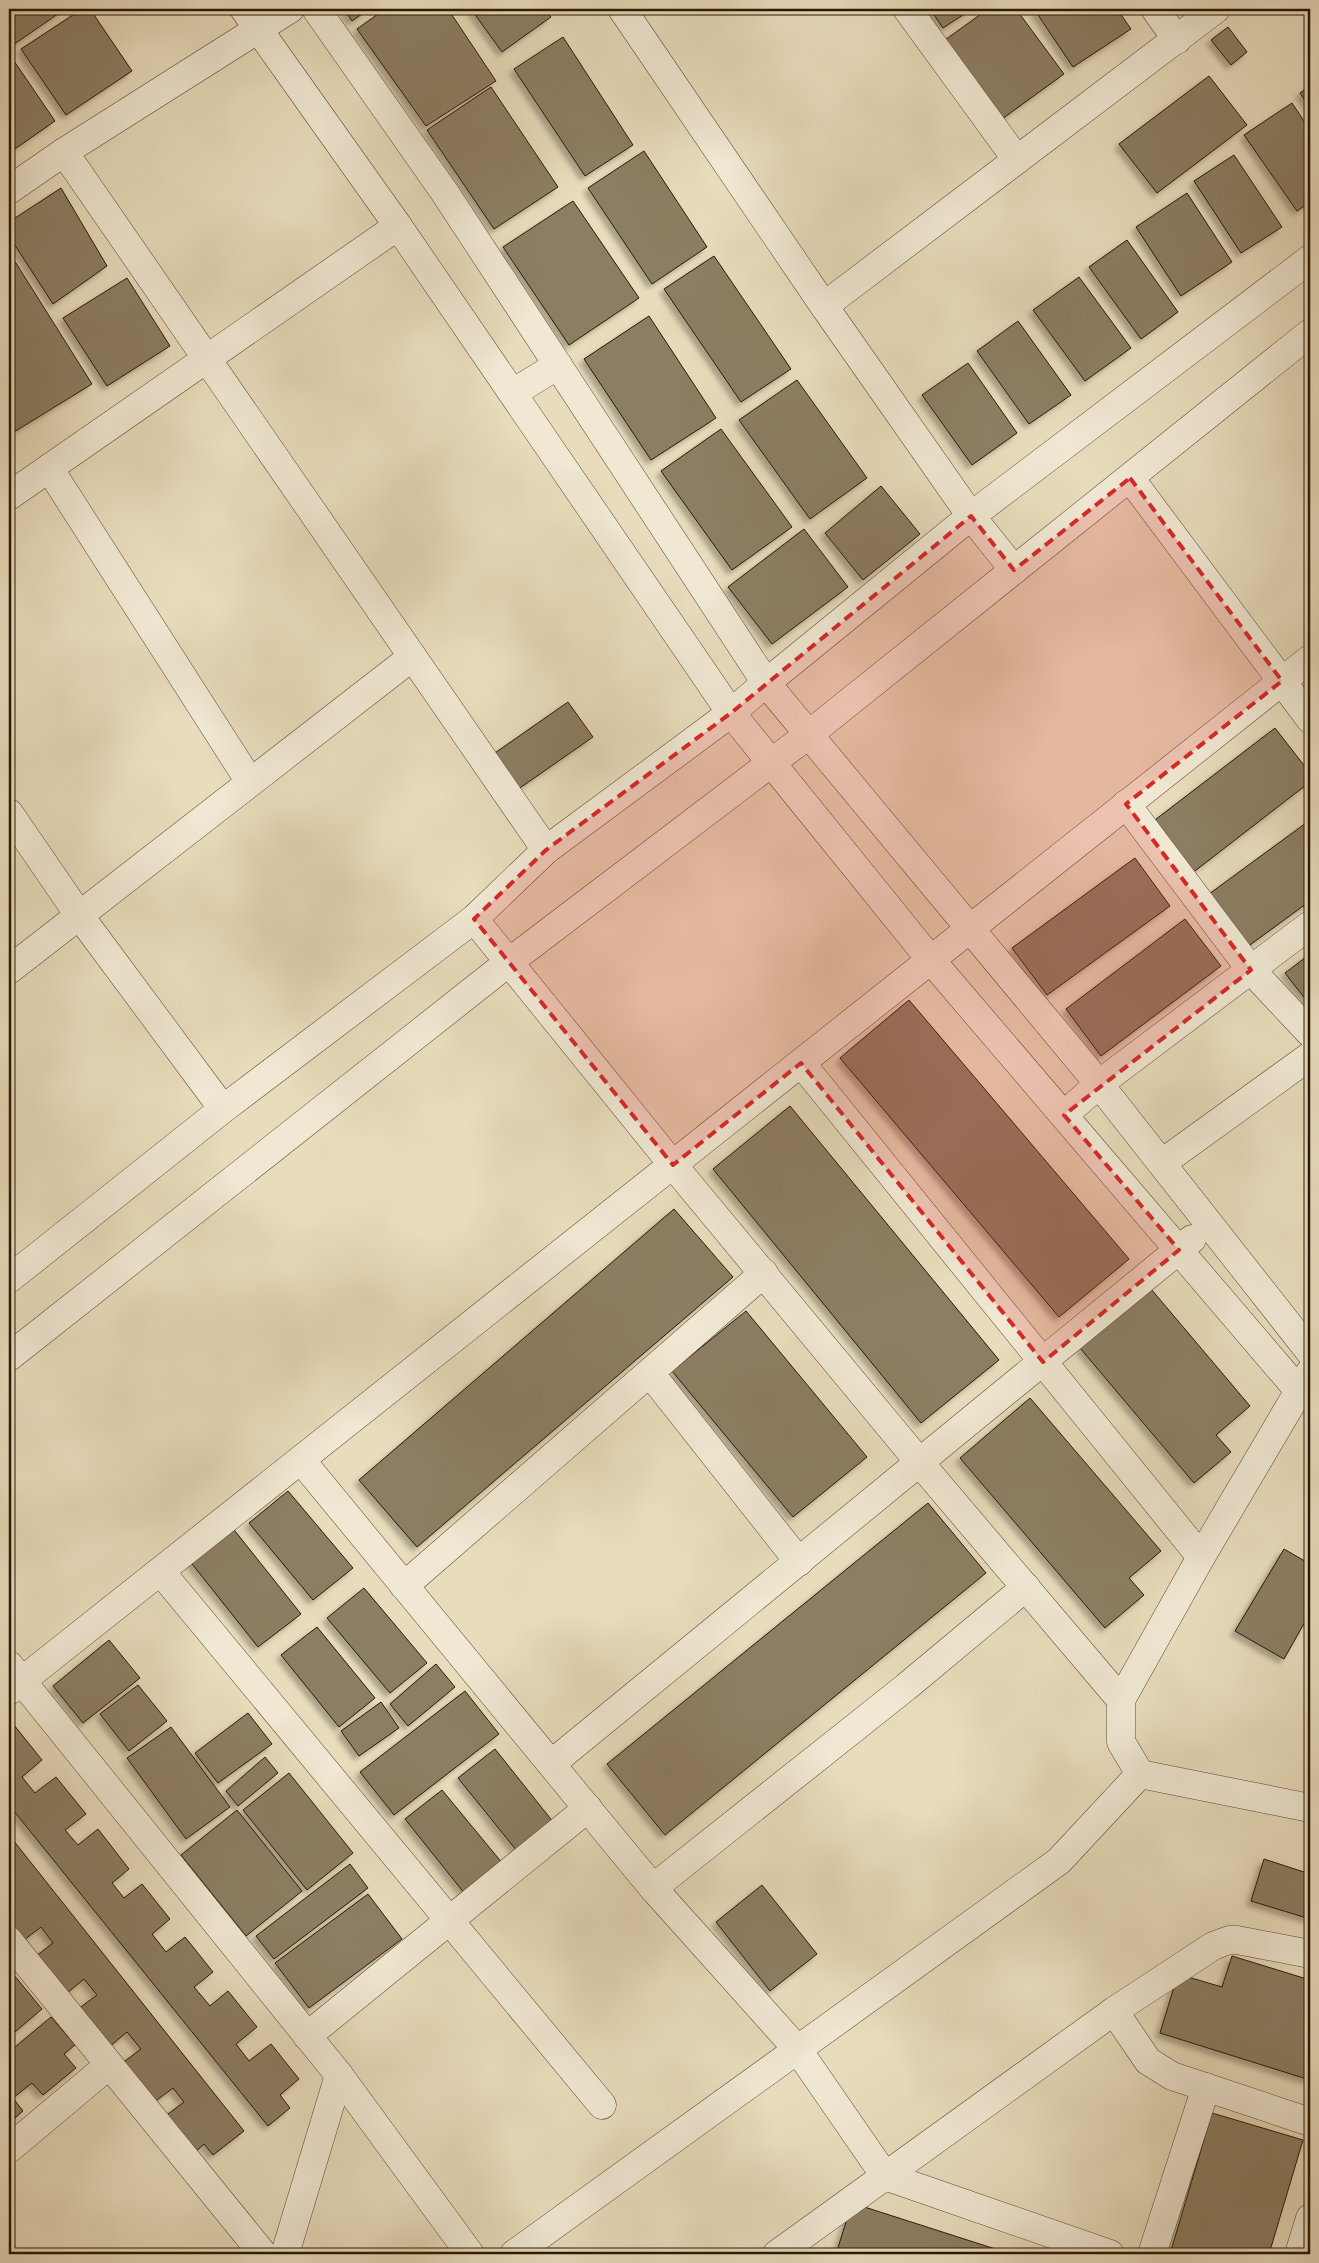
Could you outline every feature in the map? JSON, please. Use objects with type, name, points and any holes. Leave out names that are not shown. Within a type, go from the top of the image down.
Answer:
[{"type":"street","points":[[9,190],[251,18],[290,9]]},
{"type":"street","points":[[316,9],[445,193],[766,682],[1099,1084],[1310,1352]]},
{"type":"street","points":[[622,9],[824,306],[971,516],[1014,570]]},
{"type":"street","points":[[907,9],[1017,160]]},
{"type":"street","points":[[1155,9],[1177,40]]},
{"type":"street","points":[[824,306],[1216,9]]},
{"type":"street","points":[[251,18],[398,226],[731,713],[930,959],[1179,1250],[1305,1381],[1201,1558],[1121,1700],[1121,1742],[1140,1774],[1310,1808]]},
{"type":"street","points":[[64,152],[546,850]]},
{"type":"street","points":[[9,496],[398,226]]},
{"type":"street","points":[[9,1279],[223,1109],[474,919],[546,850],[731,713],[766,682],[971,516],[1310,259]]},
{"type":"street","points":[[9,1357],[509,962],[808,735],[1310,333]]},
{"type":"street","points":[[513,393],[558,365]]},
{"type":"street","points":[[49,468],[250,782]]},
{"type":"street","points":[[1130,478],[1310,719]]},
{"type":"street","points":[[9,970],[412,657]]},
{"type":"street","points":[[470,2254],[339,2076],[13,1679],[161,1572],[801,1064],[969,928],[1310,659]]},
{"type":"street","points":[[1126,804],[1251,970],[1310,1033]]},
{"type":"street","points":[[9,813],[79,915],[223,1109]]},
{"type":"street","points":[[474,919],[673,1165],[920,1463],[1121,1700]]},
{"type":"street","points":[[1064,1115],[1099,1084],[1310,925]]},
{"type":"street","points":[[1162,1163],[1310,1056]]},
{"type":"street","points":[[801,1064],[1201,1558]]},
{"type":"street","points":[[552,1764],[1210,1224]]},
{"type":"street","points":[[404,1586],[764,1273]]},
{"type":"street","points":[[650,1373],[799,1562]]},
{"type":"street","points":[[300,1460],[653,1888],[798,2050],[885,2176],[1110,2254]]},
{"type":"street","points":[[161,1572],[602,2105]]},
{"type":"street","points":[[653,1888],[906,1687],[1026,1587]]},
{"type":"street","points":[[514,2254],[1059,1861],[1140,1774]]},
{"type":"street","points":[[307,2036],[588,1808]]},
{"type":"street","points":[[777,2254],[1114,2011],[1213,1946],[1229,1940],[1310,1954]]},
{"type":"street","points":[[9,1941],[263,2254]]},
{"type":"street","points":[[1114,2011],[1148,2061],[1172,2076],[1310,2122]]},
{"type":"street","points":[[9,2149],[109,2065]]},
{"type":"street","points":[[285,2254],[339,2076]]},
{"type":"street","points":[[1152,2254],[1206,2088]]},
{"type":"street","points":[[1299,2254],[1310,2218]]},
{"type":"highlighted area","points":[[1130,478],[1282,681],[1126,804],[1251,970],[1064,1115],[1179,1250],[1043,1362],[801,1063],[673,1165],[474,919],[546,850],[731,713],[971,516],[1014,570]]},
{"type":"building","points":[[9,9],[65,9],[13,45],[9,39]]},
{"type":"building","points":[[82,9],[90,9],[132,71],[66,115],[21,49]]},
{"type":"building","points":[[344,9],[369,9],[352,21]]},
{"type":"building","points":[[385,9],[448,9],[496,81],[426,126],[357,29]]},
{"type":"building","points":[[471,9],[545,9],[551,17],[502,52]]},
{"type":"building","points":[[930,9],[972,9],[943,28]]},
{"type":"building","points":[[988,9],[1016,9],[1064,74],[1002,119],[945,40]]},
{"type":"building","points":[[1034,9],[1117,9],[1131,29],[1073,67]]},
{"type":"building","points":[[1228,27],[1247,52],[1231,65],[1211,40]]},
{"type":"building","points":[[563,37],[633,145],[585,176],[514,69]]},
{"type":"building","points":[[12,58],[55,121],[9,153],[9,61]]},
{"type":"building","points":[[1209,76],[1247,125],[1157,193],[1119,144]]},
{"type":"building","points":[[1310,86],[1310,108],[1300,93]]},
{"type":"building","points":[[491,87],[558,187],[494,229],[427,130]]},
{"type":"building","points":[[1292,103],[1310,130],[1310,202],[1297,211],[1244,135]]},
{"type":"building","points":[[644,151],[707,247],[652,284],[588,188]]},
{"type":"building","points":[[1234,155],[1282,227],[1241,253],[1194,181]]},
{"type":"building","points":[[61,188],[107,266],[53,304],[9,236],[9,222]]},
{"type":"building","points":[[1187,193],[1232,262],[1181,296],[1136,227]]},
{"type":"building","points":[[573,201],[639,298],[569,345],[503,247]]},
{"type":"building","points":[[1127,240],[1178,312],[1141,339],[1089,267]]},
{"type":"building","points":[[9,252],[92,384],[14,432],[9,423]]},
{"type":"building","points":[[714,256],[791,369],[741,402],[664,289]]},
{"type":"building","points":[[1079,277],[1131,348],[1085,381],[1033,310]]},
{"type":"building","points":[[127,278],[170,346],[107,386],[63,318]]},
{"type":"building","points":[[649,316],[716,418],[651,460],[584,359]]},
{"type":"building","points":[[1018,321],[1071,395],[1029,424],[977,351]]},
{"type":"building","points":[[968,363],[1017,433],[972,465],[922,395]]},
{"type":"building","points":[[797,380],[867,478],[810,519],[739,420]]},
{"type":"building","points":[[721,429],[792,527],[732,570],[661,471]]},
{"type":"building","points":[[881,486],[920,534],[863,580],[825,533]]},
{"type":"building","points":[[804,529],[848,587],[772,644],[728,587]]},
{"type":"building","points":[[568,702],[593,737],[517,790],[492,755]]},
{"type":"building","points":[[1275,728],[1310,773],[1310,782],[1191,874],[1151,823]]},
{"type":"building","points":[[1310,820],[1310,901],[1243,950],[1205,897]]},
{"type":"building","points":[[1135,858],[1170,906],[1047,995],[1012,948]]},
{"type":"building","points":[[1185,919],[1221,966],[1101,1056],[1066,1009]]},
{"type":"building","points":[[1310,954],[1310,1005],[1285,973]]},
{"type":"building","points":[[909,1000],[1129,1259],[1059,1317],[840,1058]]},
{"type":"building","points":[[790,1106],[999,1360],[921,1423],[713,1169]]},
{"type":"building","points":[[674,1209],[733,1277],[417,1547],[359,1480]]},
{"type":"building","points":[[1151,1289],[1250,1406],[1216,1435],[1231,1452],[1194,1483],[1080,1348]]},
{"type":"building","points":[[746,1311],[867,1457],[793,1517],[672,1371]]},
{"type":"building","points":[[1030,1398],[1161,1551],[1129,1578],[1144,1595],[1105,1628],[960,1458]]},
{"type":"building","points":[[288,1491],[353,1568],[313,1600],[249,1523]]},
{"type":"building","points":[[928,1503],[986,1573],[665,1835],[607,1764]]},
{"type":"building","points":[[231,1526],[301,1614],[258,1647],[189,1560]]},
{"type":"building","points":[[1284,1549],[1310,1564],[1310,1613],[1284,1659],[1235,1631]]},
{"type":"building","points":[[364,1588],[427,1663],[390,1693],[327,1618]]},
{"type":"building","points":[[317,1627],[375,1698],[339,1727],[281,1655]]},
{"type":"building","points":[[109,1640],[140,1678],[83,1723],[53,1686]]},
{"type":"building","points":[[436,1664],[455,1687],[408,1726],[390,1704]]},
{"type":"building","points":[[138,1685],[167,1721],[129,1751],[100,1714]]},
{"type":"building","points":[[465,1691],[499,1734],[394,1815],[360,1772]]},
{"type":"building","points":[[381,1702],[399,1728],[359,1756],[341,1731]]},
{"type":"building","points":[[248,1713],[272,1744],[218,1783],[195,1753]]},
{"type":"building","points":[[10,1720],[42,1760],[22,1777],[35,1793],[56,1777],[86,1814],[65,1830],[78,1845],[98,1829],[129,1869],[112,1883],[124,1898],[142,1884],[170,1919],[152,1934],[166,1952],[185,1937],[213,1972],[194,1987],[210,2006],[228,1991],[257,2027],[236,2044],[249,2061],[271,2044],[299,2079],[280,2095],[290,2108],[268,2126],[9,1805]]},
{"type":"building","points":[[171,1727],[230,1807],[186,1839],[127,1758]]},
{"type":"building","points":[[495,1749],[554,1823],[517,1851],[458,1778]]},
{"type":"building","points":[[265,1757],[278,1773],[238,1806],[226,1791]]},
{"type":"building","points":[[289,1773],[353,1853],[307,1890],[243,1810]]},
{"type":"building","points":[[442,1790],[503,1864],[465,1894],[405,1819]]},
{"type":"building","points":[[237,1810],[302,1891],[246,1936],[181,1855]]},
{"type":"building","points":[[9,1835],[244,2131],[213,2155],[204,2144],[193,2154],[164,2117],[184,2102],[173,2088],[153,2103],[121,2064],[141,2049],[127,2032],[108,2048],[78,2009],[97,1995],[84,1979],[66,1994],[36,1956],[53,1943],[41,1927],[24,1940],[9,1922],[9,1889],[11,1887],[9,1885]]},
{"type":"building","points":[[1264,1859],[1310,1874],[1310,1919],[1251,1901]]},
{"type":"building","points":[[350,1864],[368,1888],[274,1959],[256,1936]]},
{"type":"building","points":[[762,1885],[817,1954],[770,1991],[716,1922]]},
{"type":"building","points":[[368,1894],[402,1939],[309,2008],[275,1963]]},
{"type":"building","points":[[1232,1956],[1310,1980],[1310,2080],[1160,2033],[1178,1974],[1222,1987]]},
{"type":"building","points":[[9,1969],[42,2009],[9,2037]]},
{"type":"building","points":[[51,2017],[75,2045],[64,2054],[76,2068],[43,2095],[32,2083],[13,2098],[23,2111],[9,2123],[9,2052]]},
{"type":"building","points":[[1212,2113],[1303,2140],[1269,2254],[1170,2254]]},
{"type":"building","points":[[852,2203],[1011,2254],[836,2254]]}]
